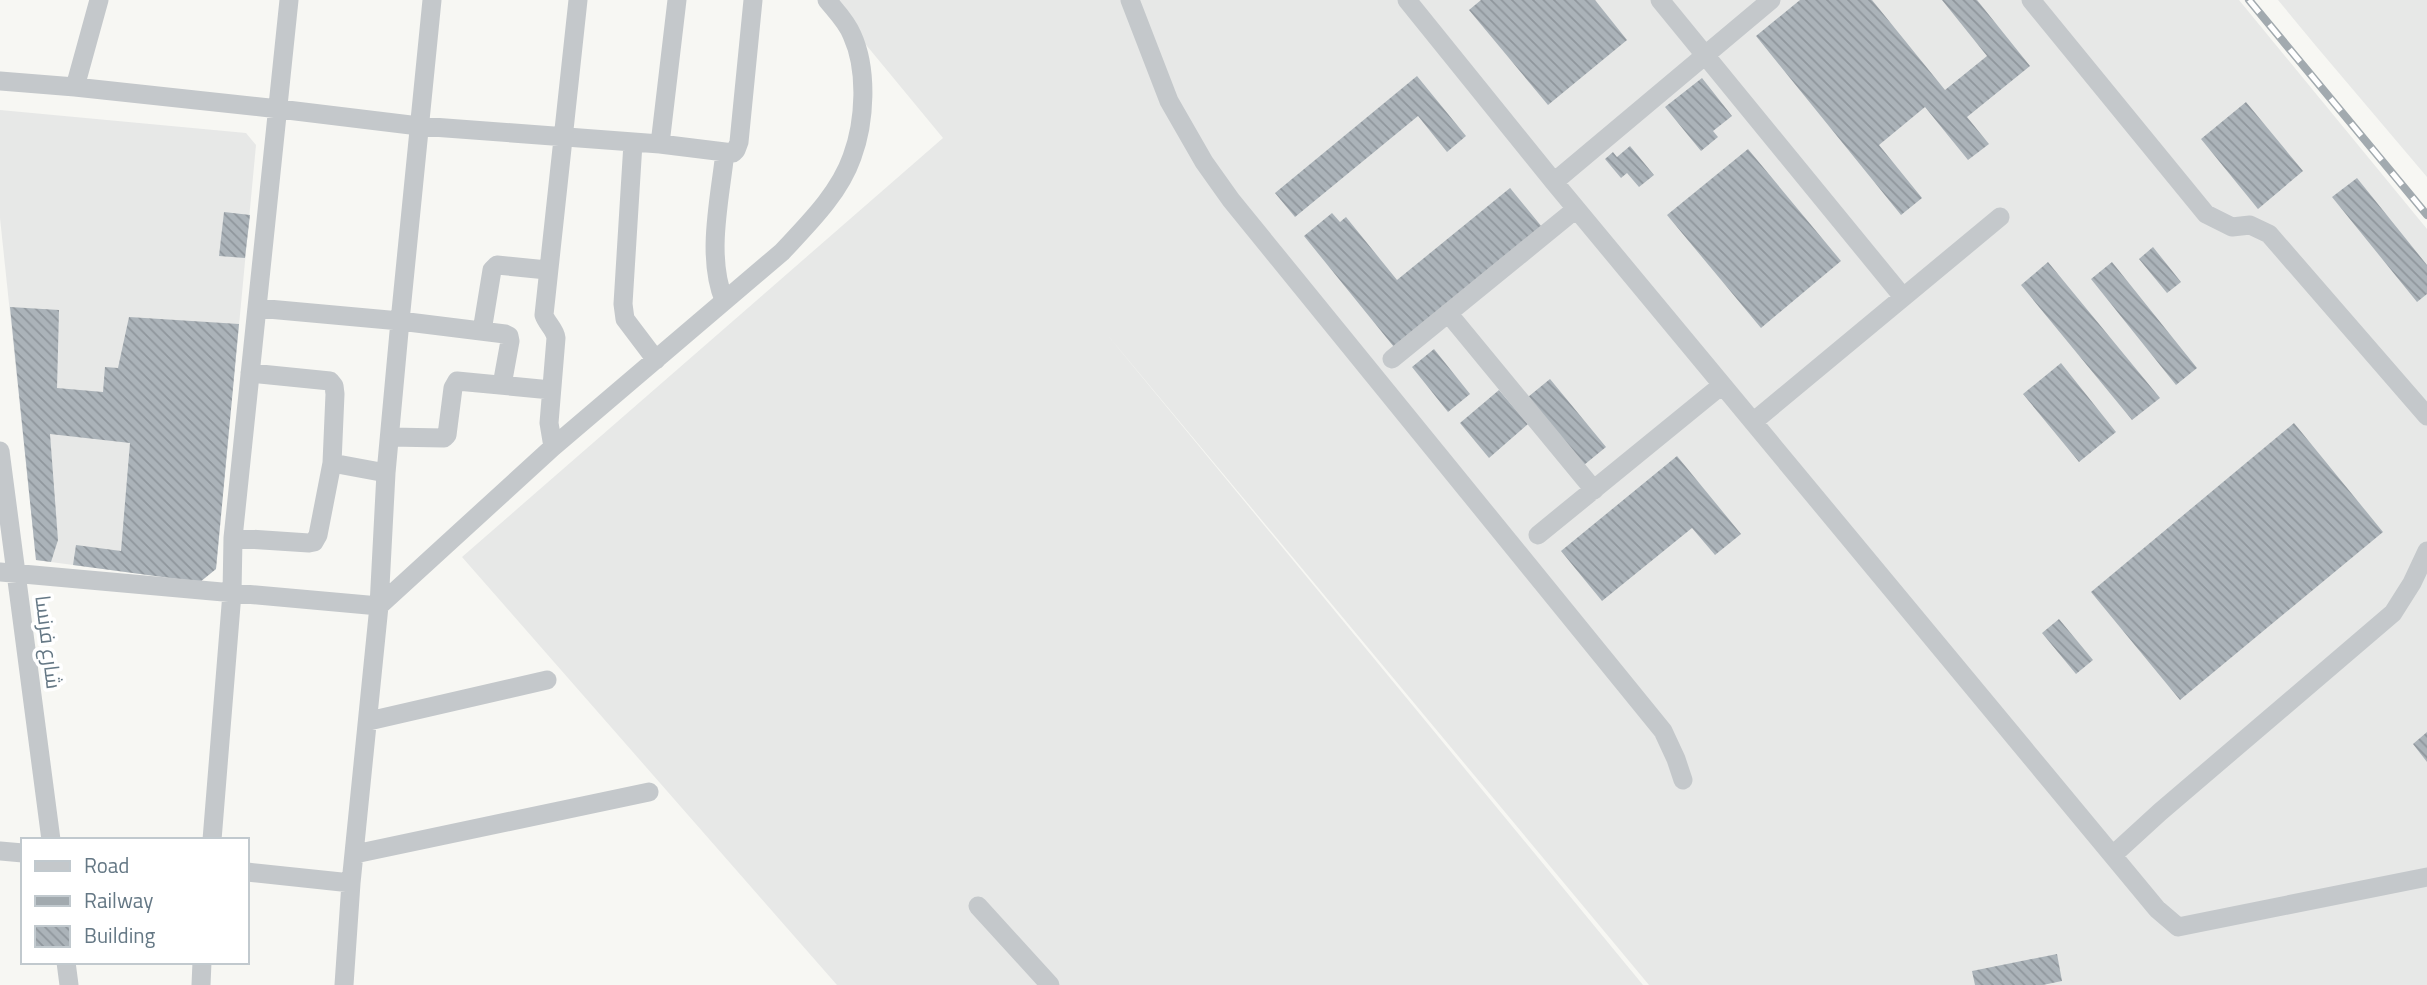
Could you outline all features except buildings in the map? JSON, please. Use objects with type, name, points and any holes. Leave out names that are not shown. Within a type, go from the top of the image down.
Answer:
[{"type":"street","points":[[75,87],[99,0]]},
{"type":"street","points":[[212,838],[232,593],[233,538],[289,0]]},
{"type":"street","points":[[344,985],[351,883],[379,606],[386,473],[432,0]]},
{"type":"street","points":[[552,447],[549,423],[556,332],[544,315],[578,0]]},
{"type":"street","points":[[660,144],[677,0]]},
{"type":"street","points":[[0,82],[75,87],[419,126],[660,144],[725,152],[736,150],[739,142],[753,0]]},
{"type":"street","points":[[8,573],[379,606],[552,447],[782,252],[834,191],[852,158],[862,95],[860,62],[852,34],[827,0]]},
{"type":"street","points":[[1129,0],[1169,101],[1204,162],[1231,200],[1663,731],[1683,780]]},
{"type":"street","points":[[1407,0],[1576,209],[2157,909],[2178,927],[2427,877]]},
{"type":"street","points":[[1660,0],[1903,297]]},
{"type":"street","points":[[1554,182],[1771,0]]},
{"type":"street","points":[[2031,0],[2206,214],[2232,227],[2250,225],[2269,234],[2427,416]]},
{"type":"street","points":[[633,143],[623,304],[625,319],[656,360]]},
{"type":"street","points":[[724,300],[716,281],[714,261],[725,152]]},
{"type":"street","points":[[1392,359],[1576,209]]},
{"type":"street","points":[[1753,422],[2000,217]]},
{"type":"street","points":[[482,331],[492,270],[497,265],[547,270]]},
{"type":"street","points":[[257,308],[400,321],[509,336],[502,384]]},
{"type":"street","points":[[1448,313],[1594,490]]},
{"type":"street","points":[[233,538],[314,542],[318,535],[332,463],[335,394],[331,381],[250,373]]},
{"type":"street","points":[[390,437],[444,438],[447,435],[453,388],[457,382],[551,390]]},
{"type":"street","points":[[1538,535],[1722,385]]},
{"type":"street","name":"شارع فرنسا","points":[[0,451],[8,573],[51,838]]},
{"type":"street","points":[[332,463],[386,473]]},
{"type":"street","points":[[2113,855],[2393,613],[2412,583],[2427,551]]},
{"type":"street","points":[[369,721],[547,680]]},
{"type":"street","points":[[355,853],[649,792]]},
{"type":"street","points":[[0,851],[21,853]]},
{"type":"street","points":[[248,872],[351,883]]},
{"type":"street","points":[[978,906],[1050,985]]},
{"type":"street","points":[[66,964],[69,985]]},
{"type":"street","points":[[201,985],[202,964]]},
{"type":"shaded area","points":[[829,0],[2239,0],[2427,229],[2427,985],[1649,985],[1105,332],[1643,985],[837,985],[462,557],[943,138]]},
{"type":"shaded area","points":[[2278,0],[2427,0],[2427,177],[2316,46]]},
{"type":"shaded area","points":[[0,110],[246,133],[256,145],[216,569],[200,582],[36,560],[0,218]]},
{"type":"railway","points":[[2249,0],[2427,215]]}]
